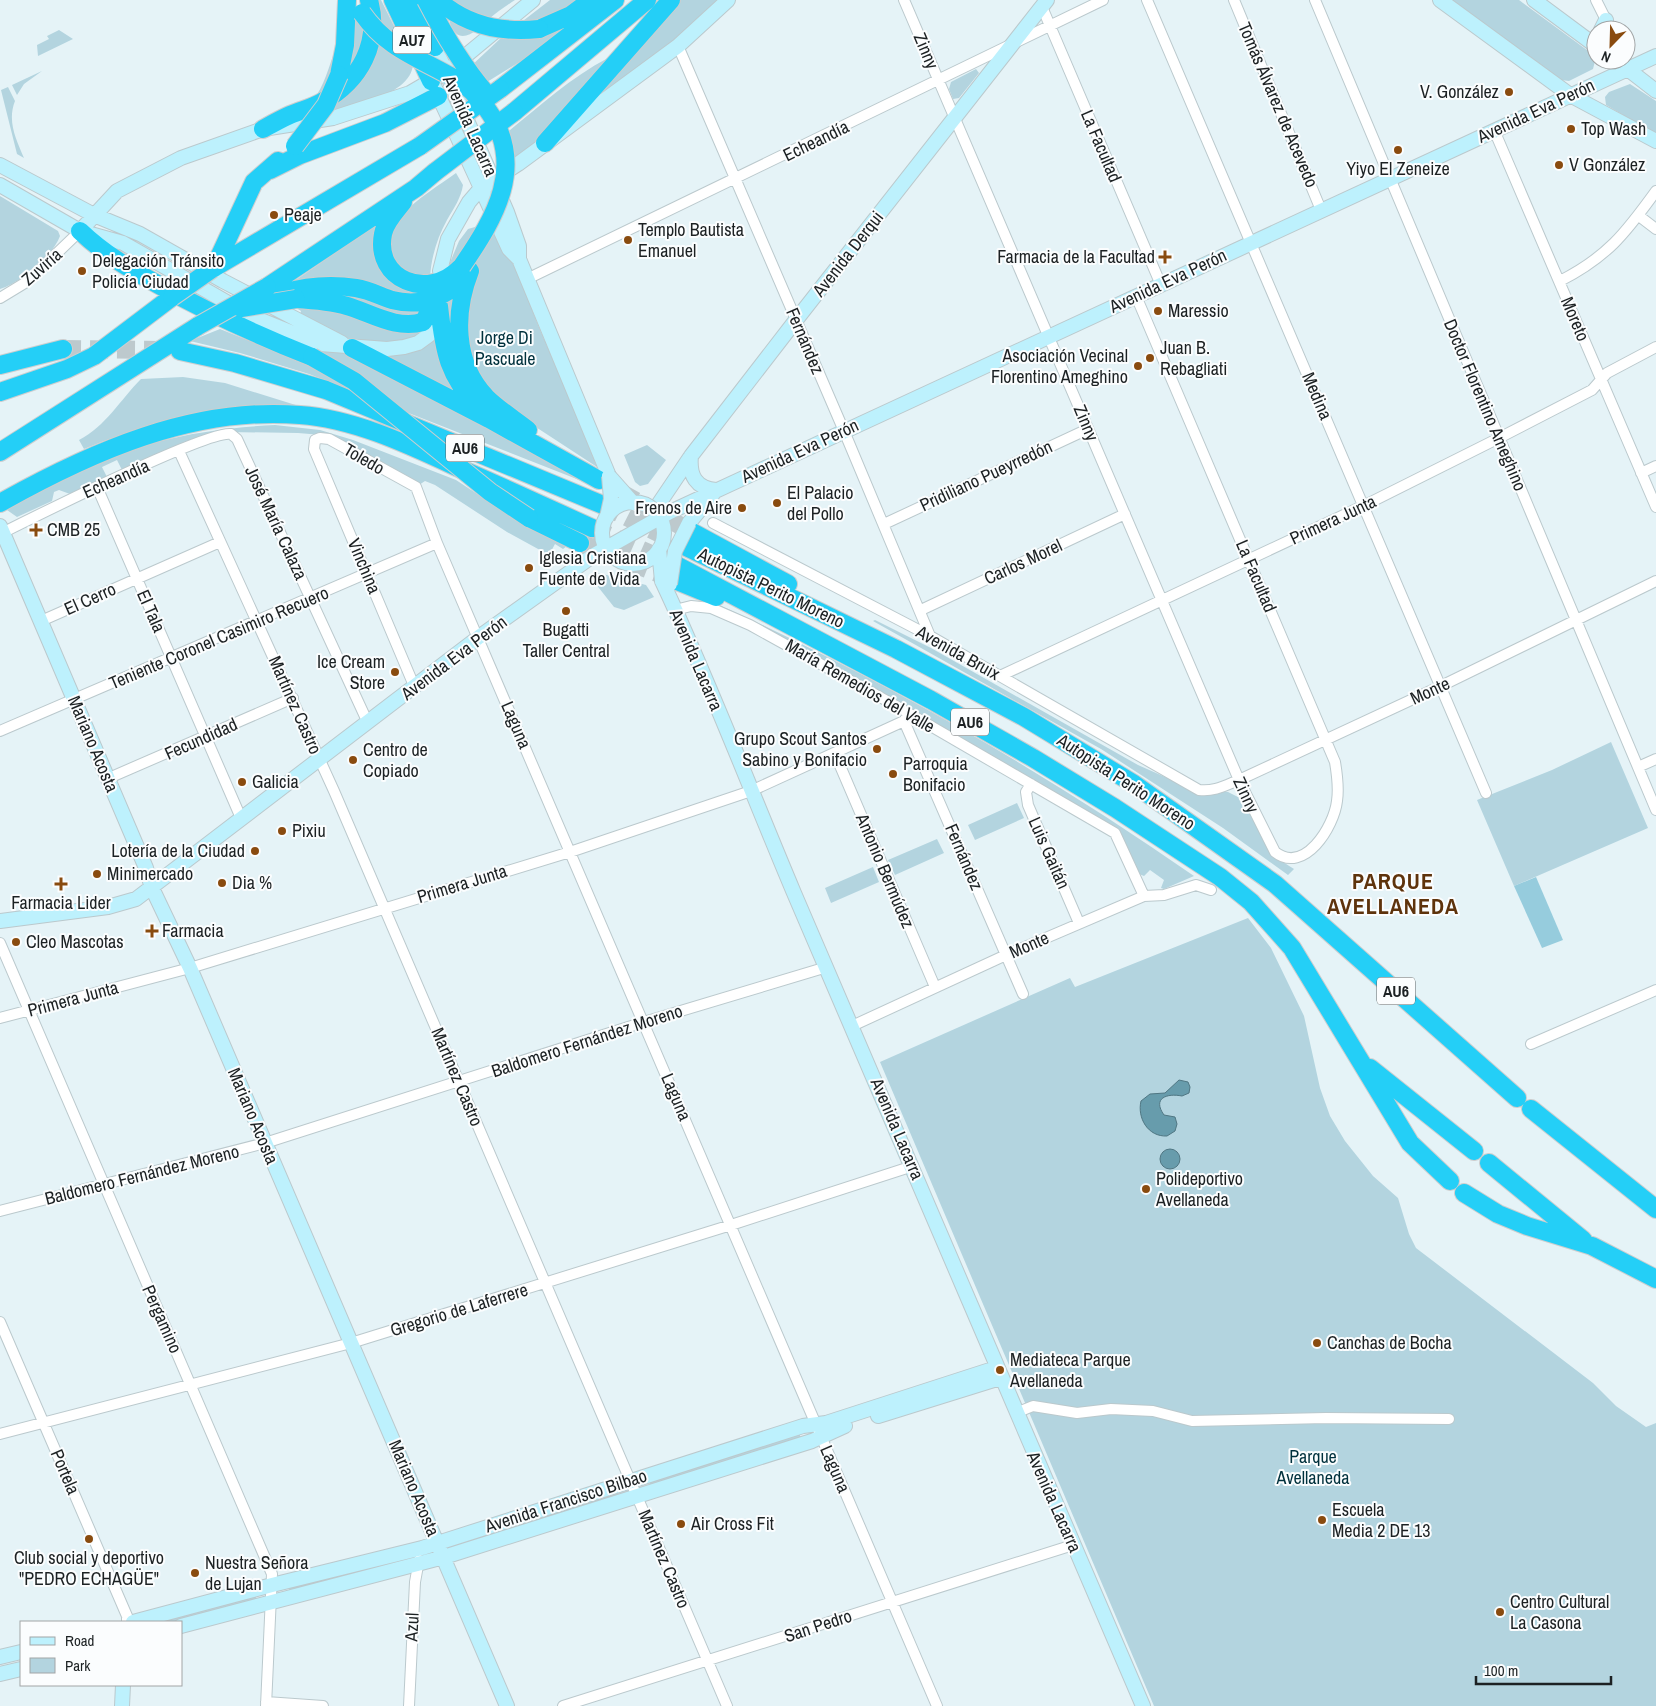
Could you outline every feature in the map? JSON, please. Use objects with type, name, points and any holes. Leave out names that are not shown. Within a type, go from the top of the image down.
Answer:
[{"type":"highway","points":[[213,268],[254,182],[296,146],[326,105],[339,75],[346,45],[347,0]]},
{"type":"highway","points":[[354,0],[372,28],[390,44],[457,80],[471,90],[493,118],[498,129],[505,158],[504,182],[501,195],[468,269],[459,305],[461,349],[475,381],[485,396],[572,464]]},
{"type":"highway","points":[[263,129],[324,102],[359,71],[372,40],[373,26],[369,0]]},
{"type":"highway","name":"AU7","points":[[393,0],[438,83]]},
{"type":"highway","name":"AU7","points":[[406,0],[421,27],[442,43]]},
{"type":"highway","points":[[0,452],[198,326],[226,311],[300,288],[332,286],[366,290],[402,302],[436,299],[451,290],[502,221],[513,182],[513,150],[500,113],[461,62],[443,34],[426,0]]},
{"type":"highway","points":[[439,0],[457,15],[489,28],[512,31],[539,28],[571,15],[591,0]]},
{"type":"highway","points":[[0,392],[67,369],[94,356],[213,268],[420,146],[568,39],[615,0]]},
{"type":"highway","points":[[226,311],[253,305],[282,293],[514,112],[647,0]]},
{"type":"highway","points":[[545,144],[671,0]]},
{"type":"highway","points":[[270,170],[300,155],[385,123],[438,83]]},
{"type":"highway","points":[[416,188],[389,221],[383,233],[382,247],[392,269],[402,278],[419,285],[430,285],[446,280],[468,269]]},
{"type":"highway","points":[[80,231],[115,260],[182,298],[239,328],[312,357],[354,381],[490,492],[529,518],[580,543]]},
{"type":"highway","points":[[282,293],[332,302],[382,319],[405,324],[423,322],[437,307]]},
{"type":"highway","points":[[437,307],[447,360],[461,388],[489,419]]},
{"type":"highway","points":[[352,348],[572,464],[604,478]]},
{"type":"highway","points":[[0,364],[63,349]]},
{"type":"highway","name":"AU6","points":[[180,351],[235,363],[326,390],[605,511]]},
{"type":"highway","name":"AU6","points":[[2,502],[73,464],[110,448],[173,427],[217,418],[263,414],[302,415],[342,423],[410,446],[592,528]]},
{"type":"highway","name":"Autopista Perito Moreno","points":[[687,533],[787,583],[896,649],[1024,717],[1134,784],[1222,844],[1275,884],[1517,1098]]},
{"type":"highway","name":"Autopista Perito Moreno","points":[[671,578],[802,632],[1033,758],[1115,808],[1220,878],[1250,902],[1292,948],[1410,1143],[1450,1181]]},
{"type":"highway","name":"Autopista Perito Moreno","points":[[1360,1060],[1474,1151]]},
{"type":"highway","points":[[1532,1109],[1656,1209]]},
{"type":"highway","points":[[1488,1163],[1592,1246]]},
{"type":"highway","points":[[1464,1192],[1498,1214],[1527,1226],[1592,1246],[1656,1279]]},
{"type":"street","name":"Avenida Lacarra","points":[[439,0],[442,21],[442,43],[438,83],[481,188],[509,249],[519,259]]},
{"type":"street","points":[[80,231],[117,191],[182,158],[263,129],[333,118],[357,112],[438,83],[485,38],[533,0]]},
{"type":"street","points":[[440,271],[448,239],[469,202],[481,188],[545,144],[678,46],[728,0]]},
{"type":"street","name":"Zinny","points":[[904,0],[1239,780],[1270,845]]},
{"type":"street","name":"Echeandía","points":[[527,279],[736,180],[1103,0]]},
{"type":"street","name":"Medina","points":[[1147,0],[1486,793]]},
{"type":"street","name":"Tomás Álvarez de Acevedo","points":[[1234,0],[1321,210]]},
{"type":"street","name":"Doctor Florentino Ameghino","points":[[1315,0],[1656,810]]},
{"type":"street","points":[[1440,0],[1570,95],[1656,141]]},
{"type":"street","points":[[1534,0],[1586,32]]},
{"type":"street","points":[[1596,0],[1603,20]]},
{"type":"street","name":"La Facultad","points":[[1044,4],[1049,26],[1161,285]]},
{"type":"street","name":"Avenida Derqui","points":[[660,511],[691,456],[1044,4]]},
{"type":"street","points":[[442,43],[462,43],[485,38]]},
{"type":"street","name":"Fernández","points":[[678,46],[884,524],[930,636]]},
{"type":"street","name":"Avenida Eva Perón","points":[[1636,61],[1656,56]]},
{"type":"street","name":"Avenida Eva Perón","points":[[0,921],[108,908],[136,899],[415,688],[479,637],[594,555],[660,511],[716,490],[1161,285],[1250,242],[1570,95],[1615,70]]},
{"type":"street","points":[[1633,70],[1656,91]]},
{"type":"street","name":"Avenida Lacarra","points":[[438,83],[493,180],[519,246],[519,259],[604,478],[611,499],[605,511],[602,533],[606,547]]},
{"type":"street","name":"Moreto","points":[[1494,130],[1656,507]]},
{"type":"street","points":[[0,165],[94,215],[140,234],[224,281],[352,348]]},
{"type":"street","points":[[0,185],[80,231],[123,243],[251,316],[320,344],[352,348],[387,349],[418,343],[433,330],[437,307]]},
{"type":"street","points":[[1560,281],[1603,256],[1638,216],[1656,191]]},
{"type":"street","points":[[1638,216],[1656,229]]},
{"type":"street","name":"Zuviría","points":[[0,298],[28,281],[80,231]]},
{"type":"street","name":"La Facultad","points":[[1136,296],[1326,740],[1337,773],[1337,802],[1325,832],[1306,853],[1300,858],[1286,859],[1275,852],[1270,845]]},
{"type":"street","name":"Primera Junta","points":[[1000,676],[1363,506],[1499,438],[1592,390],[1608,373],[1656,347]]},
{"type":"street","name":"Pridiliano Pueyrredón","points":[[884,524],[1088,429]]},
{"type":"street","name":"Echeandía","points":[[1,531],[179,451],[214,437],[231,434]]},
{"type":"street","name":"José María Calaza","points":[[231,434],[237,439],[368,723]]},
{"type":"street","name":"Toledo","points":[[313,444],[320,438],[329,440],[416,487]]},
{"type":"street","name":"Vinchina","points":[[313,444],[415,688]]},
{"type":"street","name":"Martínez Castro","points":[[179,451],[293,698],[727,1706]]},
{"type":"street","points":[[673,604],[671,578],[675,551],[716,490],[704,487],[695,481],[691,472],[691,456]]},
{"type":"street","points":[[1641,473],[1656,466]]},
{"type":"street","name":"Avenida Lacarra","points":[[604,478],[633,502]]},
{"type":"street","name":"El Tala","points":[[97,487],[241,818]]},
{"type":"street","name":"Laguna","points":[[416,487],[437,543],[937,1706]]},
{"type":"street","points":[[605,511],[633,502],[660,511],[664,536],[659,549],[647,560],[634,564],[616,559],[606,547]]},
{"type":"street","name":"Carlos Morel","points":[[920,610],[1125,514]]},
{"type":"street","name":"Avenida Bruix","points":[[713,523],[930,636],[1199,790]]},
{"type":"street","name":"Mariano Acosta","points":[[1,531],[109,778],[146,868],[152,888],[190,968],[507,1706]]},
{"type":"street","name":"El Cerro","points":[[41,620],[220,542]]},
{"type":"street","name":"Teniente Coronel Casimiro Recuero","points":[[0,731],[437,543]]},
{"type":"street","points":[[659,549],[671,578]]},
{"type":"street","name":"Monte","points":[[1199,790],[1213,790],[1239,780],[1441,686],[1656,581]]},
{"type":"street","name":"Avenida Lacarra","points":[[673,604],[751,791],[913,1166],[998,1373],[1143,1706]]},
{"type":"street","name":"María Remedios del Valle","points":[[673,604],[711,608],[762,631],[907,718],[1031,784],[1115,833],[1144,896]]},
{"type":"street","name":"Fecundidad","points":[[109,778],[293,698]]},
{"type":"street","name":"Fernández","points":[[907,718],[1023,994]]},
{"type":"street","name":"Primera Junta","points":[[0,1018],[190,968],[570,852],[751,791],[835,754],[907,718]]},
{"type":"street","name":"Antonio Bermúdez","points":[[835,754],[935,987]]},
{"type":"street","points":[[1638,767],[1656,760]]},
{"type":"street","name":"Luis Gaitán","points":[[1031,784],[1026,792],[1028,805],[1079,923]]},
{"type":"street","name":"Monte","points":[[852,1026],[1006,955],[1144,896],[1164,895],[1196,885],[1211,890]]},
{"type":"street","name":"Pergamino","points":[[0,943],[272,1574],[266,1704]]},
{"type":"street","name":"Baldomero Fernández Moreno","points":[[0,1211],[265,1143],[644,1022],[827,967]]},
{"type":"street","points":[[1531,1044],[1656,990]]},
{"type":"street","name":"Gregorio de Laferrere","points":[[0,1434],[351,1343],[731,1225],[913,1166]]},
{"type":"street","name":"Portela","points":[[0,1322],[127,1616],[127,1621]]},
{"type":"street","name":"Avenida Francisco Bilbao","points":[[182,1626],[444,1557],[637,1496],[818,1430],[998,1373]]},
{"type":"street","points":[[1016,1413],[1033,1406],[1078,1413],[1111,1409],[1153,1411],[1192,1421],[1326,1418],[1449,1419]]},
{"type":"street","name":"Avenida Francisco Bilbao","points":[[137,1621],[422,1548],[803,1426],[818,1430]]},
{"type":"street","name":"San Pedro","points":[[562,1706],[1073,1545]]},
{"type":"street","name":"Azul","points":[[409,1706],[415,1582],[422,1548]]},
{"type":"street","points":[[0,1657],[20,1652]]},
{"type":"street","points":[[0,1674],[20,1669]]},
{"type":"street","points":[[122,1706],[123,1686]]},
{"type":"street","points":[[266,1704],[323,1706]]},
{"type":"green space","points":[[372,0],[381,0],[413,64],[409,76],[400,86],[372,100],[312,114],[353,84]]},
{"type":"green space","points":[[448,0],[515,0],[475,31],[464,36],[458,35],[450,23]]},
{"type":"green space","points":[[550,0],[604,0],[526,58],[466,95],[470,67],[502,37]]},
{"type":"green space","points":[[680,0],[721,0],[682,35],[590,105]]},
{"type":"green space","points":[[1452,0],[1519,0],[1586,49],[1586,70],[1591,70],[1569,81],[1561,80]]},
{"type":"green space","points":[[368,11],[358,67],[312,102],[323,83],[341,38]]},
{"type":"green space","points":[[59,30],[73,39],[38,56],[37,45],[49,39],[47,36]]},
{"type":"green space","points":[[608,58],[555,128],[509,165],[494,143],[563,87]]},
{"type":"green space","points":[[976,69],[979,73],[959,98],[953,99],[949,89],[951,82]]},
{"type":"green space","points":[[42,71],[24,84],[17,95],[12,85]]},
{"type":"green space","points":[[1630,84],[1656,101],[1656,134],[1606,105],[1605,97],[1609,92]]},
{"type":"green space","points":[[8,87],[15,101],[12,123],[24,158],[17,154],[1,90]]},
{"type":"green space","points":[[456,173],[463,185],[462,190],[437,241],[430,278],[418,277],[408,273],[399,267],[393,257],[390,244],[392,231],[399,219],[409,208]]},
{"type":"green space","points":[[0,196],[58,231],[60,236],[50,252],[35,268],[17,281],[0,289]]},
{"type":"green space","points":[[384,219],[377,249],[430,290],[418,297],[293,282]]},
{"type":"green space","name":"Jorge Di Pascuale","points":[[482,225],[502,245],[518,274],[597,467],[522,418],[494,396],[474,369],[463,318],[446,272],[459,241],[468,229]]},
{"type":"green space","points":[[306,292],[362,294],[454,293],[452,329],[447,343],[412,319]]},
{"type":"green space","points":[[292,305],[430,325],[422,336],[395,343],[350,341],[300,315],[301,311]]},
{"type":"green space","points":[[237,320],[352,352],[597,487],[309,374],[240,353],[190,341],[220,329],[307,364]]},
{"type":"green space","points":[[438,335],[458,395],[377,354]]},
{"type":"green space","points":[[183,377],[225,383],[302,407],[248,406],[200,412],[180,416],[122,434],[84,449],[79,440],[97,428],[141,379]]},
{"type":"green space","points":[[275,425],[320,430],[353,440],[456,480],[529,528],[567,546],[563,549],[555,544],[549,555],[507,532],[435,485],[425,481],[419,485],[322,435],[298,433],[229,432],[122,470],[117,460],[102,467],[107,477],[70,494],[59,490],[54,492],[52,501],[17,517],[7,510],[78,472],[134,449],[198,433]]},
{"type":"green space","points":[[647,445],[666,460],[648,484],[640,486],[635,482],[624,455]]},
{"type":"green space","points":[[599,573],[646,585],[654,597],[624,610],[614,607],[591,578]]},
{"type":"green space","points":[[681,588],[814,650],[944,719],[1071,795],[1194,876],[1164,889],[1161,888],[1164,880],[1150,870],[1144,876],[1139,874],[1119,829],[728,610],[685,593]]},
{"type":"green space","points":[[875,620],[931,648],[1138,765],[1190,788],[1228,792],[1240,798],[1249,805],[1261,836],[1269,850],[1275,857],[1294,869],[1288,875],[1223,828],[1101,749],[873,621]]},
{"type":"green space","points":[[1611,742],[1648,828],[1514,886],[1477,800],[1552,770]]},
{"type":"green space","points":[[1017,803],[1024,818],[975,840],[968,825]]},
{"type":"green space","points":[[937,839],[944,853],[895,875],[888,860]]},
{"type":"green space","points":[[873,867],[879,882],[831,903],[825,888]]},
{"type":"green space","name":"Parque Avellaneda","points":[[1248,918],[1271,948],[1304,1016],[1320,1088],[1330,1116],[1345,1141],[1373,1176],[1398,1198],[1409,1234],[1416,1248],[1593,1383],[1616,1406],[1646,1427],[1656,1423],[1656,1706],[1154,1706],[880,1062],[1070,978],[1075,987]]},
{"type":"green space","points":[[799,1433],[801,1438],[651,1486],[649,1482]]},
{"type":"green space","points":[[617,1491],[619,1495],[457,1546],[456,1544]]},
{"type":"green space","points":[[408,1558],[407,1561],[289,1590],[289,1588]]},
{"type":"green space","points":[[255,1596],[257,1599],[182,1622],[152,1621]]},
{"type":"shaded area","points":[[1536,877],[1563,940],[1542,948],[1514,886]]},
{"type":"shaded area","points":[[1179,1080],[1188,1082],[1190,1087],[1189,1093],[1182,1096],[1167,1096],[1160,1101],[1164,1115],[1175,1117],[1177,1124],[1175,1131],[1167,1136],[1154,1133],[1149,1130],[1142,1120],[1141,1101],[1150,1094],[1165,1093]]},
{"type":"shaded area","points":[[1166,1149],[1174,1149],[1180,1155],[1180,1163],[1174,1169],[1166,1169],[1160,1163],[1160,1155]]},
{"type":"tunnel","points":[[63,349],[169,350]]},
{"type":"tunnel","points":[[620,492],[690,531]]},
{"type":"tunnel","points":[[603,505],[682,545]]},
{"type":"tunnel","points":[[592,528],[674,564]]},
{"type":"tunnel","points":[[580,543],[675,580]]},
{"type":"place","name":"V. González","points":[[1509,92]]},
{"type":"place","name":"Top Wash","points":[[1571,129]]},
{"type":"place","name":"Yiyo El Zeneize","points":[[1398,150]]},
{"type":"place","name":"V González","points":[[1559,165]]},
{"type":"place","name":"Peaje","points":[[274,215]]},
{"type":"place","name":"Templo Bautista Emanuel","points":[[628,240]]},
{"type":"place","name":"Farmacia de la Facultad","points":[[1165,257]]},
{"type":"place","name":"Delegación Tránsito Policía Ciudad","points":[[82,271]]},
{"type":"place","name":"Maressio","points":[[1158,311]]},
{"type":"place","name":"Juan B. Rebagliati","points":[[1150,358]]},
{"type":"place","name":"Asociación Vecinal Florentino Ameghino","points":[[1138,366]]},
{"type":"place","name":"El Palacio del Pollo","points":[[777,503]]},
{"type":"place","name":"Frenos de Aire","points":[[742,508]]},
{"type":"place","name":"CMB 25","points":[[36,530]]},
{"type":"place","name":"Iglesia Cristiana Fuente de Vida","points":[[529,568]]},
{"type":"place","name":"Bugatti Taller Central","points":[[566,611]]},
{"type":"place","name":"Ice Cream Store","points":[[395,672]]},
{"type":"place","name":"Grupo Scout Santos Sabino y Bonifacio","points":[[877,749]]},
{"type":"place","name":"Centro de Copiado","points":[[353,760]]},
{"type":"place","name":"Parroquia Bonifacio","points":[[893,774]]},
{"type":"place","name":"Galicia","points":[[242,782]]},
{"type":"place","name":"Pixiu","points":[[282,831]]},
{"type":"place","name":"Lotería de la Ciudad","points":[[255,851]]},
{"type":"place","name":"Minimercado","points":[[97,874]]},
{"type":"place","name":"Dia %","points":[[222,883]]},
{"type":"place","name":"Farmacia Lider","points":[[61,884]]},
{"type":"place","name":"Farmacia","points":[[152,931]]},
{"type":"place","name":"Cleo Mascotas","points":[[16,942]]},
{"type":"place","name":"Polideportivo Avellaneda","points":[[1146,1189]]},
{"type":"place","name":"Canchas de Bocha","points":[[1317,1343]]},
{"type":"place","name":"Mediateca Parque Avellaneda","points":[[1000,1370]]},
{"type":"place","name":"Escuela Media 2 DE 13","points":[[1322,1520]]},
{"type":"place","name":"Air Cross Fit","points":[[681,1524]]},
{"type":"place","name":"Club social y deportivo \"PEDRO ECHAGÜE\"","points":[[89,1539]]},
{"type":"place","name":"Nuestra Señora de Lujan","points":[[195,1573]]},
{"type":"place","name":"Centro Cultural La Casona","points":[[1500,1612]]},
{"type":"district","name":"PARQUE AVELLANEDA","points":[[1393,894]]}]
